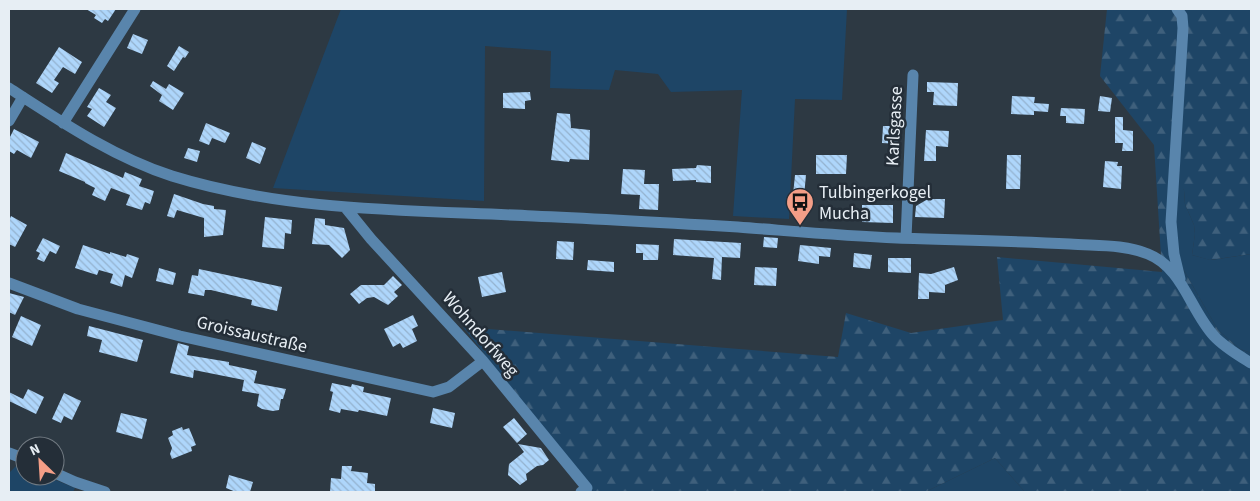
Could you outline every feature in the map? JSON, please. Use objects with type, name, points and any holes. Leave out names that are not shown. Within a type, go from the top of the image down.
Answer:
[{"type":"street","points":[[63,123],[135,9]]},
{"type":"street","points":[[1177,9],[1182,16],[1183,28],[1171,222],[1174,254],[1182,286]]},
{"type":"street","name":"Karlsgasse","points":[[906,238],[913,75]]},
{"type":"street","points":[[9,88],[63,123],[114,152],[170,175],[224,190],[277,200],[345,207],[628,220],[906,238],[1055,243],[1113,246],[1132,249],[1157,259],[1166,266],[1182,286],[1214,336],[1225,346],[1251,363]]},
{"type":"street","points":[[9,121],[24,97]]},
{"type":"street","name":"Wohndorfweg","points":[[345,207],[371,239],[483,361],[587,491]]},
{"type":"street","name":"Groissaustraße","points":[[9,283],[78,309],[180,336],[433,392],[449,387],[483,361]]},
{"type":"street","points":[[65,477],[105,492]]},
{"type":"green space","points":[[341,9],[847,9],[842,100],[795,99],[789,219],[733,216],[742,90],[671,92],[658,74],[615,70],[609,90],[550,88],[551,51],[485,46],[484,201],[273,188]]},
{"type":"green space","points":[[1107,9],[1251,9],[1251,254],[1210,260],[1192,255],[1195,234],[1194,225],[1185,204],[1184,190],[1181,186],[1179,186],[1175,218],[1179,262],[1218,330],[1240,349],[1251,353],[1251,492],[1025,492],[995,458],[925,492],[593,492],[463,327],[838,357],[846,313],[911,333],[1003,320],[997,257],[1162,272],[1154,145],[1100,76]]},
{"type":"green space","points":[[1178,186],[1182,186],[1184,190],[1185,204],[1194,225],[1195,234],[1192,255],[1211,260],[1251,254],[1251,353],[1240,349],[1218,330],[1179,262],[1175,238]]},
{"type":"green space","points":[[995,458],[1025,492],[925,492]]},
{"type":"green space","points":[[15,467],[15,486],[65,486],[65,484],[75,488],[73,492],[9,492],[9,473]]},
{"type":"building","points":[[86,9],[116,9],[108,21],[105,19],[102,23],[94,18],[96,15]]},
{"type":"building","points":[[133,34],[148,40],[142,54],[127,48]]},
{"type":"building","points":[[179,46],[189,52],[185,58],[183,57],[174,71],[167,66]]},
{"type":"building","points":[[59,47],[82,62],[75,74],[63,67],[54,80],[59,83],[52,93],[36,83]]},
{"type":"building","points":[[153,81],[166,89],[169,84],[184,93],[173,110],[159,101],[162,95],[150,86]]},
{"type":"building","points":[[927,82],[958,83],[957,106],[933,105],[934,92],[927,92]]},
{"type":"building","points":[[99,88],[111,95],[106,102],[116,108],[104,127],[87,116],[92,109],[87,107]]},
{"type":"building","points":[[530,92],[531,100],[525,101],[525,109],[503,108],[503,93]]},
{"type":"building","points":[[1012,96],[1035,97],[1034,103],[1049,104],[1048,112],[1034,111],[1034,115],[1011,114]]},
{"type":"building","points":[[1100,96],[1112,98],[1110,112],[1098,111]]},
{"type":"building","points":[[1061,108],[1085,109],[1084,124],[1066,123],[1066,116],[1060,116]]},
{"type":"building","points":[[557,113],[570,114],[571,128],[590,130],[589,160],[570,159],[569,162],[551,160]]},
{"type":"building","points":[[1115,117],[1123,117],[1123,130],[1133,131],[1133,151],[1122,151],[1123,143],[1115,143]]},
{"type":"building","points":[[206,123],[230,133],[225,143],[212,138],[209,145],[199,141]]},
{"type":"building","points":[[883,126],[899,126],[898,144],[882,143]]},
{"type":"building","points":[[14,129],[39,142],[31,158],[17,150],[14,154],[9,151],[9,139]]},
{"type":"building","points":[[926,130],[949,131],[948,147],[936,146],[936,161],[924,161]]},
{"type":"building","points":[[252,142],[266,148],[260,164],[246,158]]},
{"type":"building","points":[[188,148],[200,151],[197,162],[184,158]]},
{"type":"building","points":[[66,153],[123,178],[125,172],[142,179],[139,186],[154,191],[150,204],[145,202],[142,210],[126,205],[130,195],[111,188],[105,201],[92,195],[95,188],[59,171]]},
{"type":"building","points":[[816,155],[847,155],[846,174],[816,174]]},
{"type":"building","points":[[1007,155],[1021,155],[1020,189],[1006,189]]},
{"type":"building","points":[[1105,161],[1118,162],[1117,166],[1122,166],[1121,189],[1103,187]]},
{"type":"building","points":[[697,165],[711,166],[711,183],[696,182],[696,180],[673,181],[672,169],[696,168]]},
{"type":"building","points":[[623,169],[645,170],[644,184],[659,184],[658,210],[639,209],[640,195],[621,194]]},
{"type":"building","points":[[795,175],[806,175],[804,196],[793,195]]},
{"type":"building","points":[[174,194],[214,206],[214,209],[226,210],[223,235],[204,237],[204,218],[177,210],[174,218],[167,216]]},
{"type":"building","points":[[928,199],[945,199],[944,218],[915,217],[916,206]]},
{"type":"building","points":[[862,205],[893,205],[893,223],[862,222]]},
{"type":"building","points":[[11,216],[27,225],[15,247],[9,244],[9,221]]},
{"type":"building","points":[[265,217],[292,220],[291,234],[285,233],[284,249],[262,247]]},
{"type":"building","points":[[315,218],[325,219],[325,225],[344,228],[350,250],[342,258],[329,245],[312,244]]},
{"type":"building","points":[[764,237],[778,238],[777,248],[763,247]]},
{"type":"building","points":[[43,238],[60,246],[56,254],[50,251],[44,262],[37,259],[40,253],[36,251]]},
{"type":"building","points":[[674,239],[741,243],[740,258],[722,257],[721,280],[712,279],[714,258],[673,255]]},
{"type":"building","points":[[557,241],[574,242],[573,260],[556,259]]},
{"type":"building","points":[[636,244],[659,245],[658,260],[643,260],[643,253],[636,253]]},
{"type":"building","points":[[83,245],[110,254],[110,252],[126,257],[127,254],[139,258],[132,278],[125,275],[122,287],[110,283],[113,274],[99,270],[97,275],[75,268]]},
{"type":"building","points":[[800,245],[831,248],[830,257],[819,256],[819,264],[798,261]]},
{"type":"building","points":[[854,253],[872,255],[870,269],[853,267]]},
{"type":"building","points":[[888,258],[911,258],[911,273],[888,272]]},
{"type":"building","points":[[588,260],[614,262],[614,272],[587,270]]},
{"type":"building","points":[[755,267],[777,268],[776,286],[754,285]]},
{"type":"building","points":[[954,267],[958,280],[945,285],[945,293],[929,292],[929,299],[918,299],[919,273],[931,274]]},
{"type":"building","points":[[159,268],[176,273],[173,285],[156,281]]},
{"type":"building","points":[[199,269],[282,287],[277,311],[251,305],[252,300],[211,290],[205,290],[204,296],[188,293],[192,275],[198,276]]},
{"type":"building","points":[[502,272],[506,292],[482,297],[478,277]]},
{"type":"building","points":[[393,276],[402,285],[394,292],[398,296],[388,305],[374,297],[367,298],[359,304],[350,294],[361,285],[384,285]]},
{"type":"building","points":[[9,293],[24,297],[15,315],[9,312]]},
{"type":"building","points":[[413,315],[418,326],[412,329],[417,341],[403,348],[400,343],[393,347],[384,329]]},
{"type":"building","points":[[21,316],[41,325],[32,346],[12,337]]},
{"type":"building","points":[[89,326],[143,340],[137,362],[99,352],[102,340],[87,336]]},
{"type":"building","points":[[178,343],[189,346],[187,355],[229,362],[229,365],[257,371],[254,383],[286,389],[283,399],[281,399],[279,410],[262,409],[257,406],[259,394],[242,391],[244,380],[194,370],[193,378],[170,373]]},
{"type":"building","points":[[332,383],[351,387],[352,384],[364,387],[363,392],[391,398],[387,416],[359,410],[358,412],[341,409],[340,413],[329,410],[333,392],[330,391]]},
{"type":"building","points":[[28,389],[44,397],[36,414],[9,401],[9,392],[23,399]]},
{"type":"building","points":[[64,393],[81,401],[72,420],[64,416],[61,423],[52,419]]},
{"type":"building","points":[[433,408],[455,413],[452,428],[430,423]]},
{"type":"building","points":[[121,413],[147,419],[142,439],[116,432]]},
{"type":"building","points":[[514,418],[527,434],[517,443],[503,427]]},
{"type":"building","points":[[182,427],[183,430],[189,428],[196,445],[191,447],[192,451],[172,459],[170,454],[172,448],[168,438],[173,435],[172,431]]},
{"type":"building","points":[[518,444],[541,448],[549,460],[526,474],[527,480],[520,485],[508,475],[509,464],[524,452]]},
{"type":"building","points":[[342,466],[352,466],[351,471],[368,473],[367,483],[375,484],[375,492],[330,492],[331,478],[341,479]]},
{"type":"building","points":[[229,475],[253,482],[250,492],[236,492],[226,488]]},
{"type":"place","name":"Tulbingerkogel Mucha","points":[[800,226]]}]
